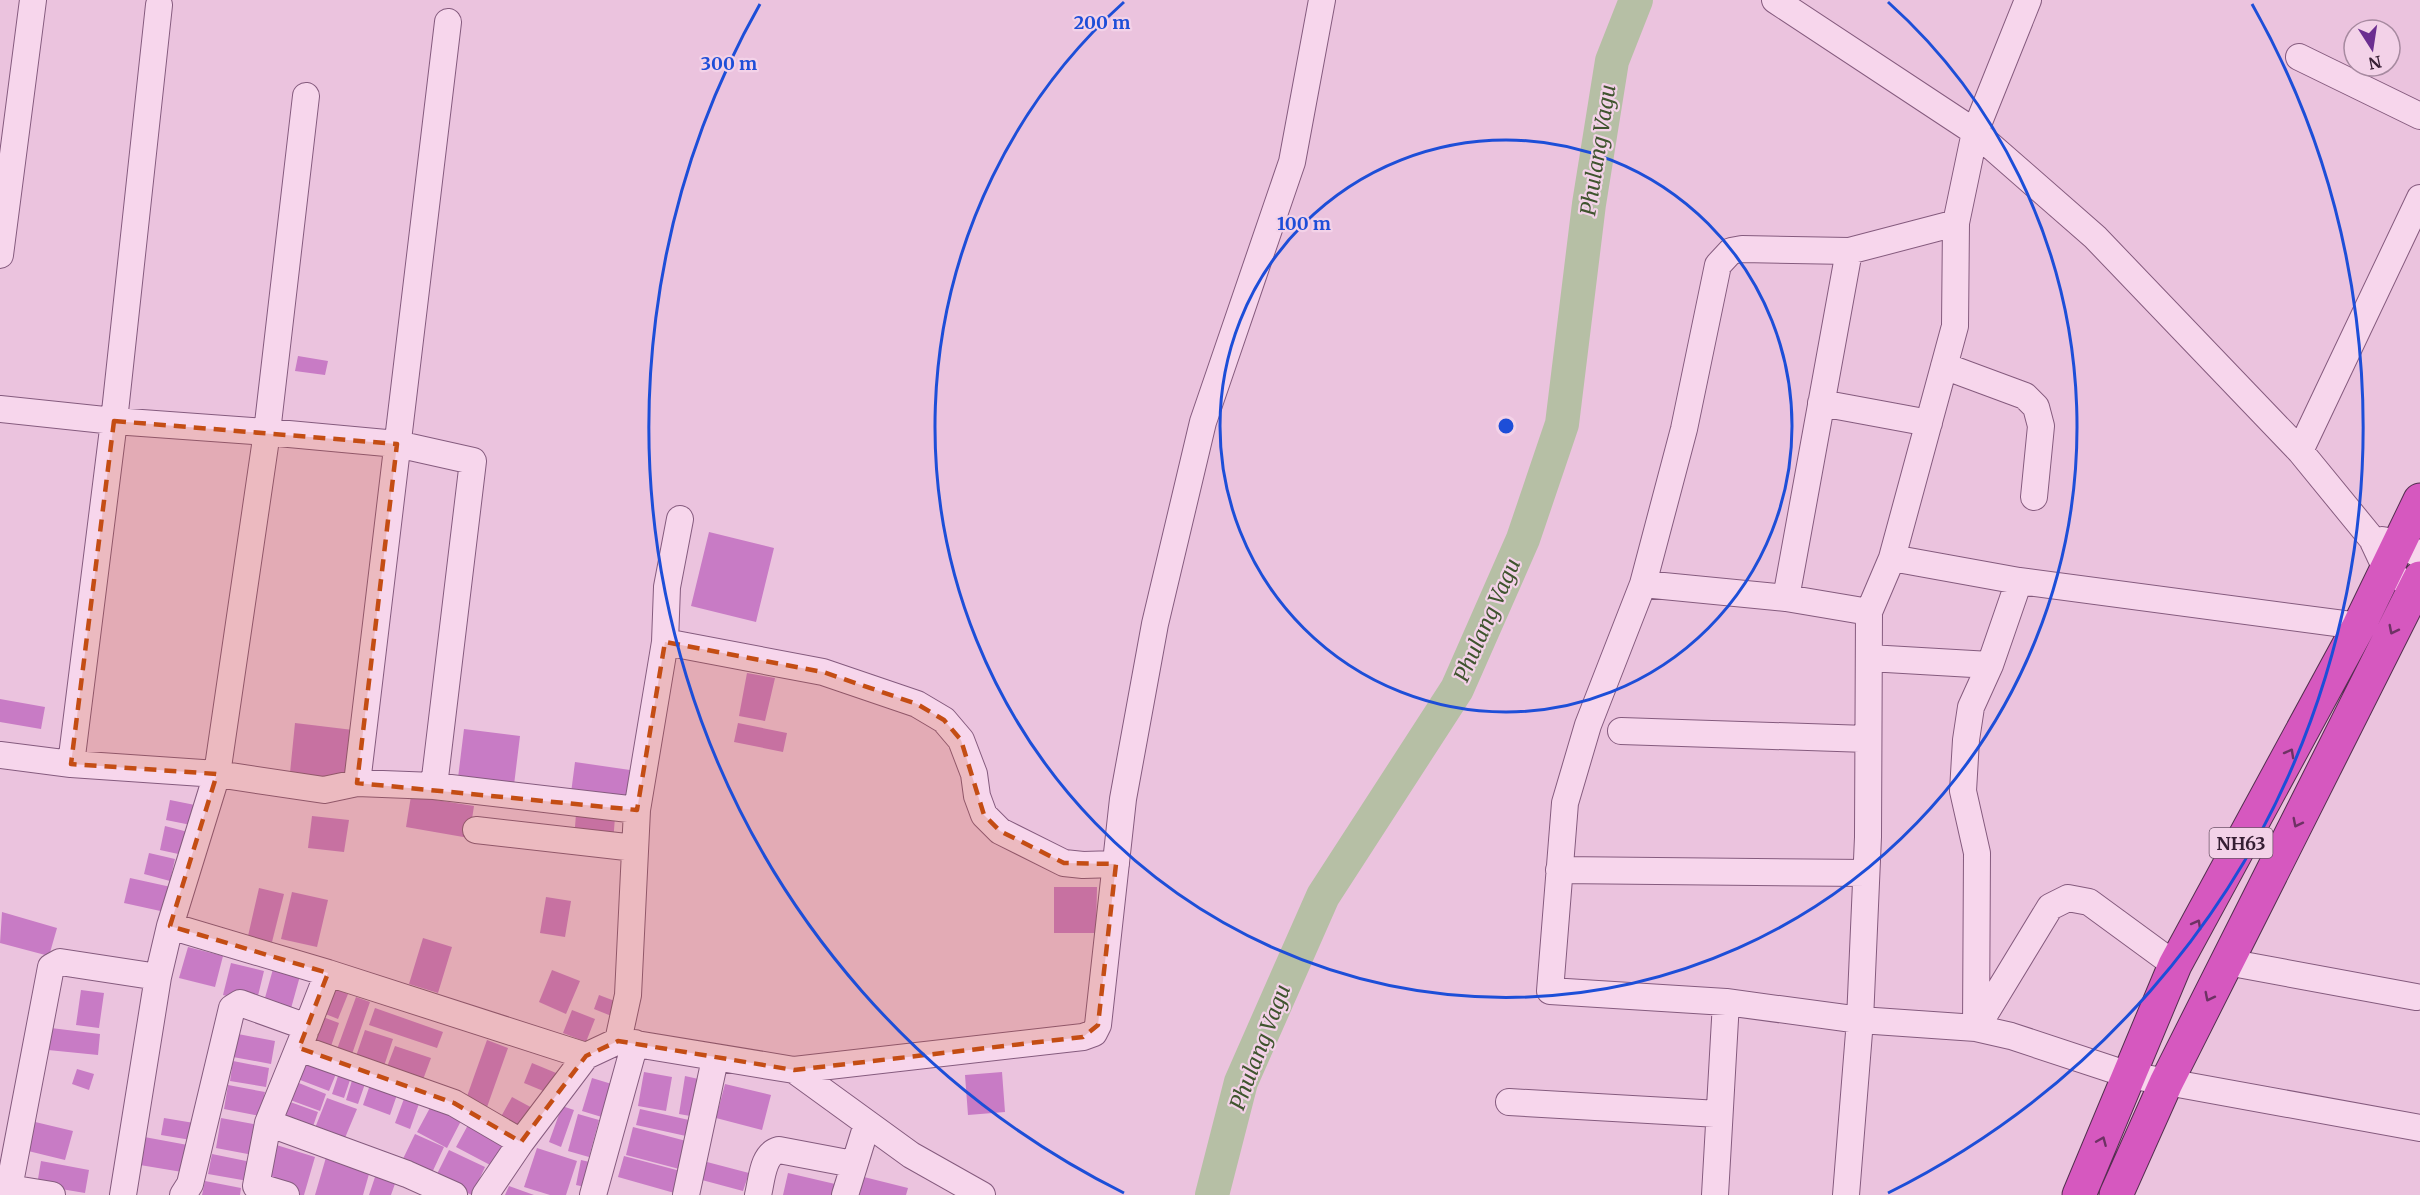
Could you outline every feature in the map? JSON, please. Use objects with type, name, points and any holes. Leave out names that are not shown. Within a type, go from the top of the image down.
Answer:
[{"type":"highway","name":"NH63","points":[[2079,1195],[2175,965],[2359,626],[2420,500]]},
{"type":"highway","name":"NH63","points":[[2116,1195],[2166,1083],[2418,586]]},
{"type":"street","points":[[0,255],[33,0]]},
{"type":"street","points":[[485,1195],[521,1142],[586,1056],[627,1042],[715,1059],[794,1070],[1083,1037],[1094,1033],[1098,1025],[1123,799],[1155,624],[1203,422],[1292,162],[1322,0]]},
{"type":"street","points":[[1775,0],[1975,132],[2095,237],[2395,552],[2418,586]]},
{"type":"street","points":[[1846,1195],[1860,1020],[1866,873],[1869,612],[1892,558],[1954,326],[1956,223],[1975,132],[2028,0]]},
{"type":"street","points":[[71,764],[114,422],[159,5]]},
{"type":"street","points":[[357,783],[448,22]]},
{"type":"street","points":[[2300,57],[2420,116]]},
{"type":"street","points":[[123,1195],[158,977],[170,926],[217,774],[267,432],[306,96]]},
{"type":"street","points":[[2300,451],[2420,198]]},
{"type":"street","points":[[1956,223],[1849,251],[1742,249],[1731,251],[1718,265],[1684,429],[1643,584],[1588,725],[1565,803],[1550,991],[1726,1002],[1860,1020],[1976,1028],[2011,1036],[2129,1075],[2420,1128]]},
{"type":"street","points":[[1786,598],[1849,251]]},
{"type":"street","points":[[1944,366],[2025,396],[2036,407],[2041,426],[2034,497]]},
{"type":"street","points":[[1821,403],[1929,423]]},
{"type":"street","points":[[0,409],[114,422],[267,432],[397,444],[473,461],[434,786]]},
{"type":"street","points":[[593,1195],[627,1042],[638,810],[665,642],[667,587],[680,519]]},
{"type":"street","points":[[1892,558],[2019,581],[2359,626]]},
{"type":"street","points":[[1976,1028],[1977,853],[1963,791],[1966,740],[1971,707],[1990,665],[2019,581]]},
{"type":"street","points":[[1643,584],[1786,598],[1869,612]]},
{"type":"street","points":[[665,642],[823,672],[917,704],[944,720],[961,740],[974,774],[977,796],[984,815],[1000,831],[1064,863],[1116,864]]},
{"type":"street","points":[[1869,658],[1990,665]]},
{"type":"street","points":[[1621,731],[1867,739]]},
{"type":"street","points":[[0,755],[71,764],[217,774],[324,790],[357,783],[434,786],[638,810]]},
{"type":"street","points":[[476,830],[635,848]]},
{"type":"street","points":[[1559,870],[1866,873]]},
{"type":"street","points":[[1976,1028],[2050,907],[2068,898],[2089,902],[2175,965]]},
{"type":"street","points":[[170,926],[328,973],[586,1056]]},
{"type":"street","points":[[52,1195],[7,1191],[51,967],[60,962],[158,977]]},
{"type":"street","points":[[2227,962],[2416,997]]},
{"type":"street","points":[[286,1195],[256,1186],[268,1123],[328,973]]},
{"type":"street","points":[[1715,1195],[1726,1002]]},
{"type":"street","points":[[183,1195],[190,1184],[232,1008],[240,1004],[303,1037],[454,1103],[521,1142]]},
{"type":"street","points":[[686,1195],[715,1059]]},
{"type":"street","points":[[794,1070],[911,1155],[982,1195]]},
{"type":"street","points":[[1509,1102],[1719,1114]]},
{"type":"street","points":[[268,1123],[403,1185],[454,1195]]},
{"type":"street","points":[[845,1195],[867,1124]]},
{"type":"street","points":[[758,1195],[768,1156],[773,1151],[779,1150],[853,1164]]},
{"type":"highlighted area","points":[[114,421],[397,444],[357,783],[637,810],[665,642],[823,672],[917,704],[944,720],[961,740],[984,815],[1000,831],[1064,863],[1116,864],[1098,1025],[1083,1037],[794,1070],[618,1041],[586,1056],[521,1142],[454,1103],[299,1048],[328,973],[170,926],[217,774],[71,764]]},
{"type":"building","points":[[298,356],[328,361],[325,375],[295,371]]},
{"type":"building","points":[[709,532],[774,548],[756,622],[691,606]]},
{"type":"building","points":[[747,673],[775,678],[765,721],[739,716]]},
{"type":"building","points":[[0,699],[45,707],[41,729],[0,722]]},
{"type":"building","points":[[295,723],[353,730],[348,779],[290,773]]},
{"type":"building","points":[[738,723],[787,733],[783,752],[734,742]]},
{"type":"building","points":[[464,729],[520,736],[514,785],[458,778]]},
{"type":"building","points":[[575,762],[630,770],[626,801],[571,793]]},
{"type":"building","points":[[411,796],[474,806],[469,838],[406,827]]},
{"type":"building","points":[[170,800],[195,805],[191,825],[166,820]]},
{"type":"building","points":[[576,814],[615,817],[613,843],[574,840]]},
{"type":"building","points":[[312,816],[349,820],[344,852],[308,848]]},
{"type":"building","points":[[165,826],[188,832],[183,855],[160,850]]},
{"type":"building","points":[[149,853],[175,859],[170,881],[144,874]]},
{"type":"building","points":[[130,878],[171,887],[165,912],[124,903]]},
{"type":"building","points":[[1054,887],[1097,887],[1096,933],[1054,933]]},
{"type":"building","points":[[259,888],[284,894],[272,942],[248,936]]},
{"type":"building","points":[[292,892],[328,900],[317,947],[281,939]]},
{"type":"building","points":[[546,897],[571,901],[565,937],[540,933]]},
{"type":"building","points":[[2,912],[57,928],[49,956],[0,943]]},
{"type":"building","points":[[423,938],[452,947],[438,993],[409,984]]},
{"type":"building","points":[[188,947],[223,956],[215,987],[179,978]]},
{"type":"building","points":[[231,963],[264,971],[256,1004],[223,995]]},
{"type":"building","points":[[273,969],[300,976],[290,1012],[263,1005]]},
{"type":"building","points":[[552,970],[580,981],[566,1014],[539,1002]]},
{"type":"building","points":[[333,988],[348,994],[338,1019],[323,1013]]},
{"type":"building","points":[[81,990],[104,993],[99,1028],[76,1025]]},
{"type":"building","points":[[599,995],[620,1003],[614,1017],[594,1009]]},
{"type":"building","points":[[356,997],[370,1002],[351,1057],[336,1052]]},
{"type":"building","points":[[375,1008],[443,1032],[437,1048],[369,1025]]},
{"type":"building","points":[[572,1010],[595,1019],[586,1042],[563,1033]]},
{"type":"building","points":[[323,1017],[339,1023],[330,1049],[314,1043]]},
{"type":"building","points":[[51,1028],[100,1034],[98,1055],[48,1050]]},
{"type":"building","points":[[365,1030],[393,1039],[383,1069],[355,1059]]},
{"type":"building","points":[[238,1034],[275,1041],[271,1064],[233,1057]]},
{"type":"building","points":[[487,1040],[508,1048],[486,1110],[465,1102]]},
{"type":"building","points":[[395,1046],[431,1058],[421,1085],[385,1072]]},
{"type":"building","points":[[304,1056],[338,1069],[329,1091],[295,1078]]},
{"type":"building","points":[[233,1061],[269,1068],[266,1087],[230,1081]]},
{"type":"building","points":[[532,1063],[561,1075],[553,1095],[524,1083]]},
{"type":"building","points":[[341,1067],[353,1071],[344,1098],[332,1094]]},
{"type":"building","points":[[77,1069],[94,1074],[89,1090],[72,1084]]},
{"type":"building","points":[[644,1072],[672,1077],[666,1111],[638,1106]]},
{"type":"building","points":[[1002,1072],[1005,1112],[968,1115],[965,1075]]},
{"type":"building","points":[[354,1074],[367,1078],[358,1104],[346,1100]]},
{"type":"building","points":[[685,1076],[703,1080],[696,1117],[679,1114]]},
{"type":"building","points":[[592,1078],[615,1085],[605,1118],[582,1111]]},
{"type":"building","points":[[289,1079],[326,1094],[320,1111],[282,1097]]},
{"type":"building","points":[[372,1079],[399,1089],[390,1115],[363,1105]]},
{"type":"building","points":[[725,1084],[771,1095],[762,1130],[716,1118]]},
{"type":"building","points":[[228,1085],[265,1092],[260,1116],[224,1109]]},
{"type":"building","points":[[405,1096],[420,1101],[410,1129],[395,1123]]},
{"type":"building","points":[[512,1097],[536,1110],[523,1135],[498,1122]]},
{"type":"building","points":[[327,1098],[357,1109],[342,1145],[313,1133]]},
{"type":"building","points":[[282,1099],[318,1112],[310,1135],[274,1122]]},
{"type":"building","points":[[432,1104],[462,1119],[447,1148],[417,1132]]},
{"type":"building","points":[[562,1106],[574,1110],[561,1147],[549,1142]]},
{"type":"building","points":[[640,1109],[689,1120],[686,1136],[636,1125]]},
{"type":"building","points":[[578,1114],[599,1120],[589,1157],[568,1151]]},
{"type":"building","points":[[164,1118],[200,1124],[197,1141],[161,1135]]},
{"type":"building","points":[[221,1118],[258,1125],[253,1155],[216,1148]]},
{"type":"building","points":[[31,1121],[73,1131],[65,1160],[24,1150]]},
{"type":"building","points":[[468,1125],[504,1145],[492,1166],[456,1147]]},
{"type":"building","points":[[633,1127],[690,1142],[683,1170],[626,1155]]},
{"type":"building","points":[[415,1134],[444,1147],[430,1177],[401,1163]]},
{"type":"building","points":[[139,1136],[193,1146],[188,1173],[134,1164]]},
{"type":"building","points":[[270,1143],[315,1157],[304,1195],[292,1195],[257,1185]]},
{"type":"building","points":[[537,1148],[577,1161],[566,1195],[550,1195],[524,1187]]},
{"type":"building","points":[[449,1150],[485,1167],[472,1195],[435,1178]]},
{"type":"building","points":[[212,1154],[251,1162],[248,1181],[208,1174]]},
{"type":"building","points":[[327,1154],[371,1167],[363,1195],[315,1195]]},
{"type":"building","points":[[624,1156],[684,1172],[678,1194],[618,1177]]},
{"type":"building","points":[[581,1160],[594,1163],[589,1188],[576,1185]]},
{"type":"building","points":[[41,1161],[89,1170],[85,1193],[37,1185]]},
{"type":"building","points":[[707,1162],[749,1173],[743,1191],[702,1180]]},
{"type":"building","points":[[377,1171],[397,1178],[391,1195],[369,1195]]},
{"type":"building","points":[[788,1173],[835,1184],[832,1195],[783,1195]]},
{"type":"building","points":[[860,1176],[908,1188],[906,1195],[855,1195]]},
{"type":"building","points":[[205,1181],[241,1188],[240,1195],[202,1195]]},
{"type":"building","points":[[509,1186],[534,1195],[505,1195]]},
{"type":"waterway","name":"Phulang Vagu","points":[[1212,1195],[1241,1082],[1323,896],[1457,689],[1523,539],[1562,424],[1589,204],[1612,61],[1636,0]]}]
